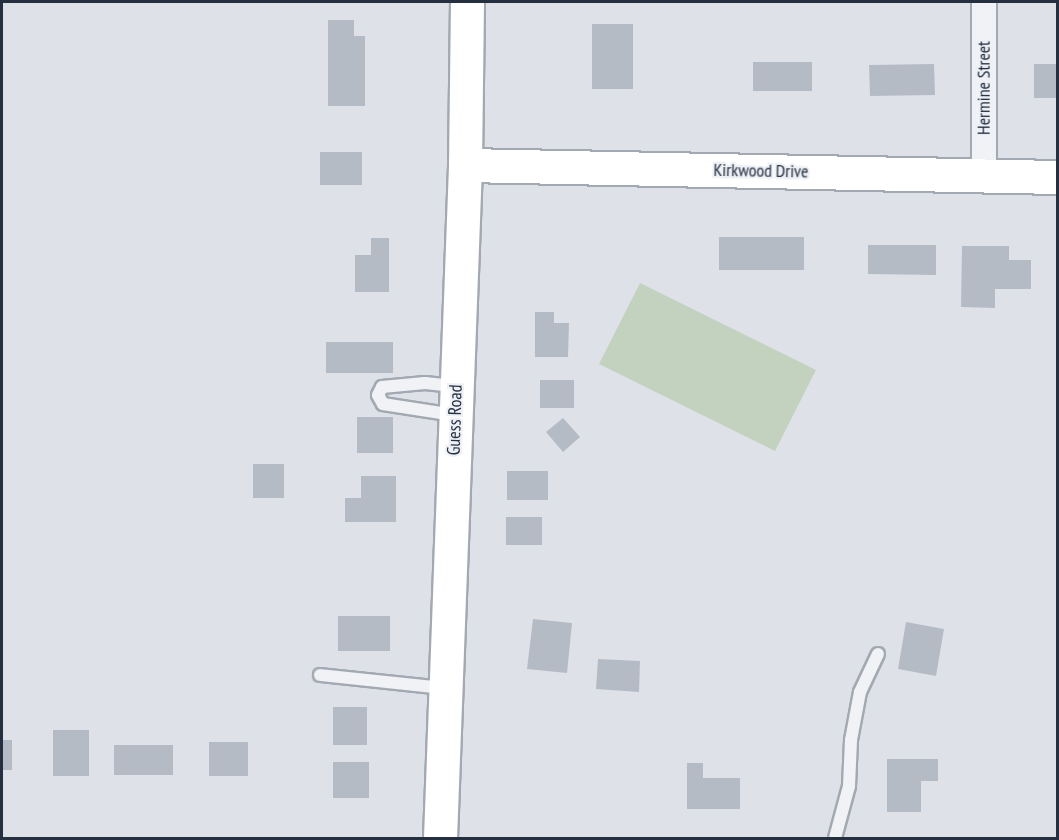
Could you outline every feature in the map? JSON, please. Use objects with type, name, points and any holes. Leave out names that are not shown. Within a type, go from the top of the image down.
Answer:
[{"type":"main road","name":"Guess Road","points":[[440,838],[465,165],[467,2]]},
{"type":"main road","name":"Kirkwood Drive","points":[[465,165],[1058,177]]},
{"type":"street","name":"Hermine Street","points":[[984,2],[984,175]]},
{"type":"lane","points":[[425,383],[456,400],[383,405],[378,395],[382,387],[425,383]]},
{"type":"lane","points":[[835,838],[849,786],[851,740],[860,692],[878,654]]},
{"type":"lane","points":[[320,675],[419,688],[446,688]]},
{"type":"green space","points":[[640,283],[816,370],[775,451],[599,364]]},
{"type":"building","points":[[328,20],[354,20],[354,36],[365,36],[365,106],[328,106]]},
{"type":"building","points":[[592,24],[633,24],[633,89],[592,89]]},
{"type":"building","points":[[753,62],[812,62],[812,91],[753,91]]},
{"type":"building","points":[[934,64],[935,95],[870,96],[869,65]]},
{"type":"building","points":[[1034,64],[1058,64],[1058,98],[1034,98]]},
{"type":"building","points":[[320,152],[362,152],[362,185],[320,185]]},
{"type":"building","points":[[719,237],[804,237],[804,270],[719,270]]},
{"type":"building","points":[[371,238],[389,238],[389,292],[355,292],[355,255],[371,255]]},
{"type":"building","points":[[868,245],[936,245],[936,275],[868,274]]},
{"type":"building","points":[[962,246],[1009,246],[1009,260],[1031,260],[1031,289],[995,289],[995,308],[961,307]]},
{"type":"building","points":[[535,312],[554,312],[554,323],[569,323],[568,357],[535,357]]},
{"type":"building","points":[[326,342],[393,342],[393,373],[326,373]]},
{"type":"building","points":[[540,380],[574,380],[574,408],[540,408]]},
{"type":"building","points":[[357,417],[393,417],[393,453],[357,453]]},
{"type":"building","points":[[563,418],[580,437],[563,452],[546,432]]},
{"type":"building","points":[[253,464],[284,464],[284,498],[253,498]]},
{"type":"building","points":[[507,471],[548,471],[548,500],[507,500]]},
{"type":"building","points":[[361,476],[396,476],[396,522],[345,522],[345,498],[361,498]]},
{"type":"building","points":[[506,517],[542,517],[542,545],[506,545]]},
{"type":"building","points":[[338,616],[390,616],[390,651],[338,651]]},
{"type":"building","points":[[533,619],[572,623],[567,673],[527,669]]},
{"type":"building","points":[[906,622],[944,629],[936,676],[898,669]]},
{"type":"building","points":[[598,659],[640,661],[639,692],[596,689]]},
{"type":"building","points":[[333,707],[367,707],[367,745],[333,745]]},
{"type":"building","points":[[53,730],[89,730],[89,776],[53,776]]},
{"type":"building","points":[[2,740],[12,740],[12,770],[2,770]]},
{"type":"building","points":[[209,742],[248,742],[248,776],[209,776]]},
{"type":"building","points":[[114,745],[173,745],[173,775],[114,775]]},
{"type":"building","points":[[887,759],[938,759],[938,781],[921,781],[921,812],[887,812]]},
{"type":"building","points":[[333,762],[369,762],[369,798],[333,798]]},
{"type":"building","points":[[687,763],[703,763],[703,778],[740,778],[740,809],[687,809]]}]
